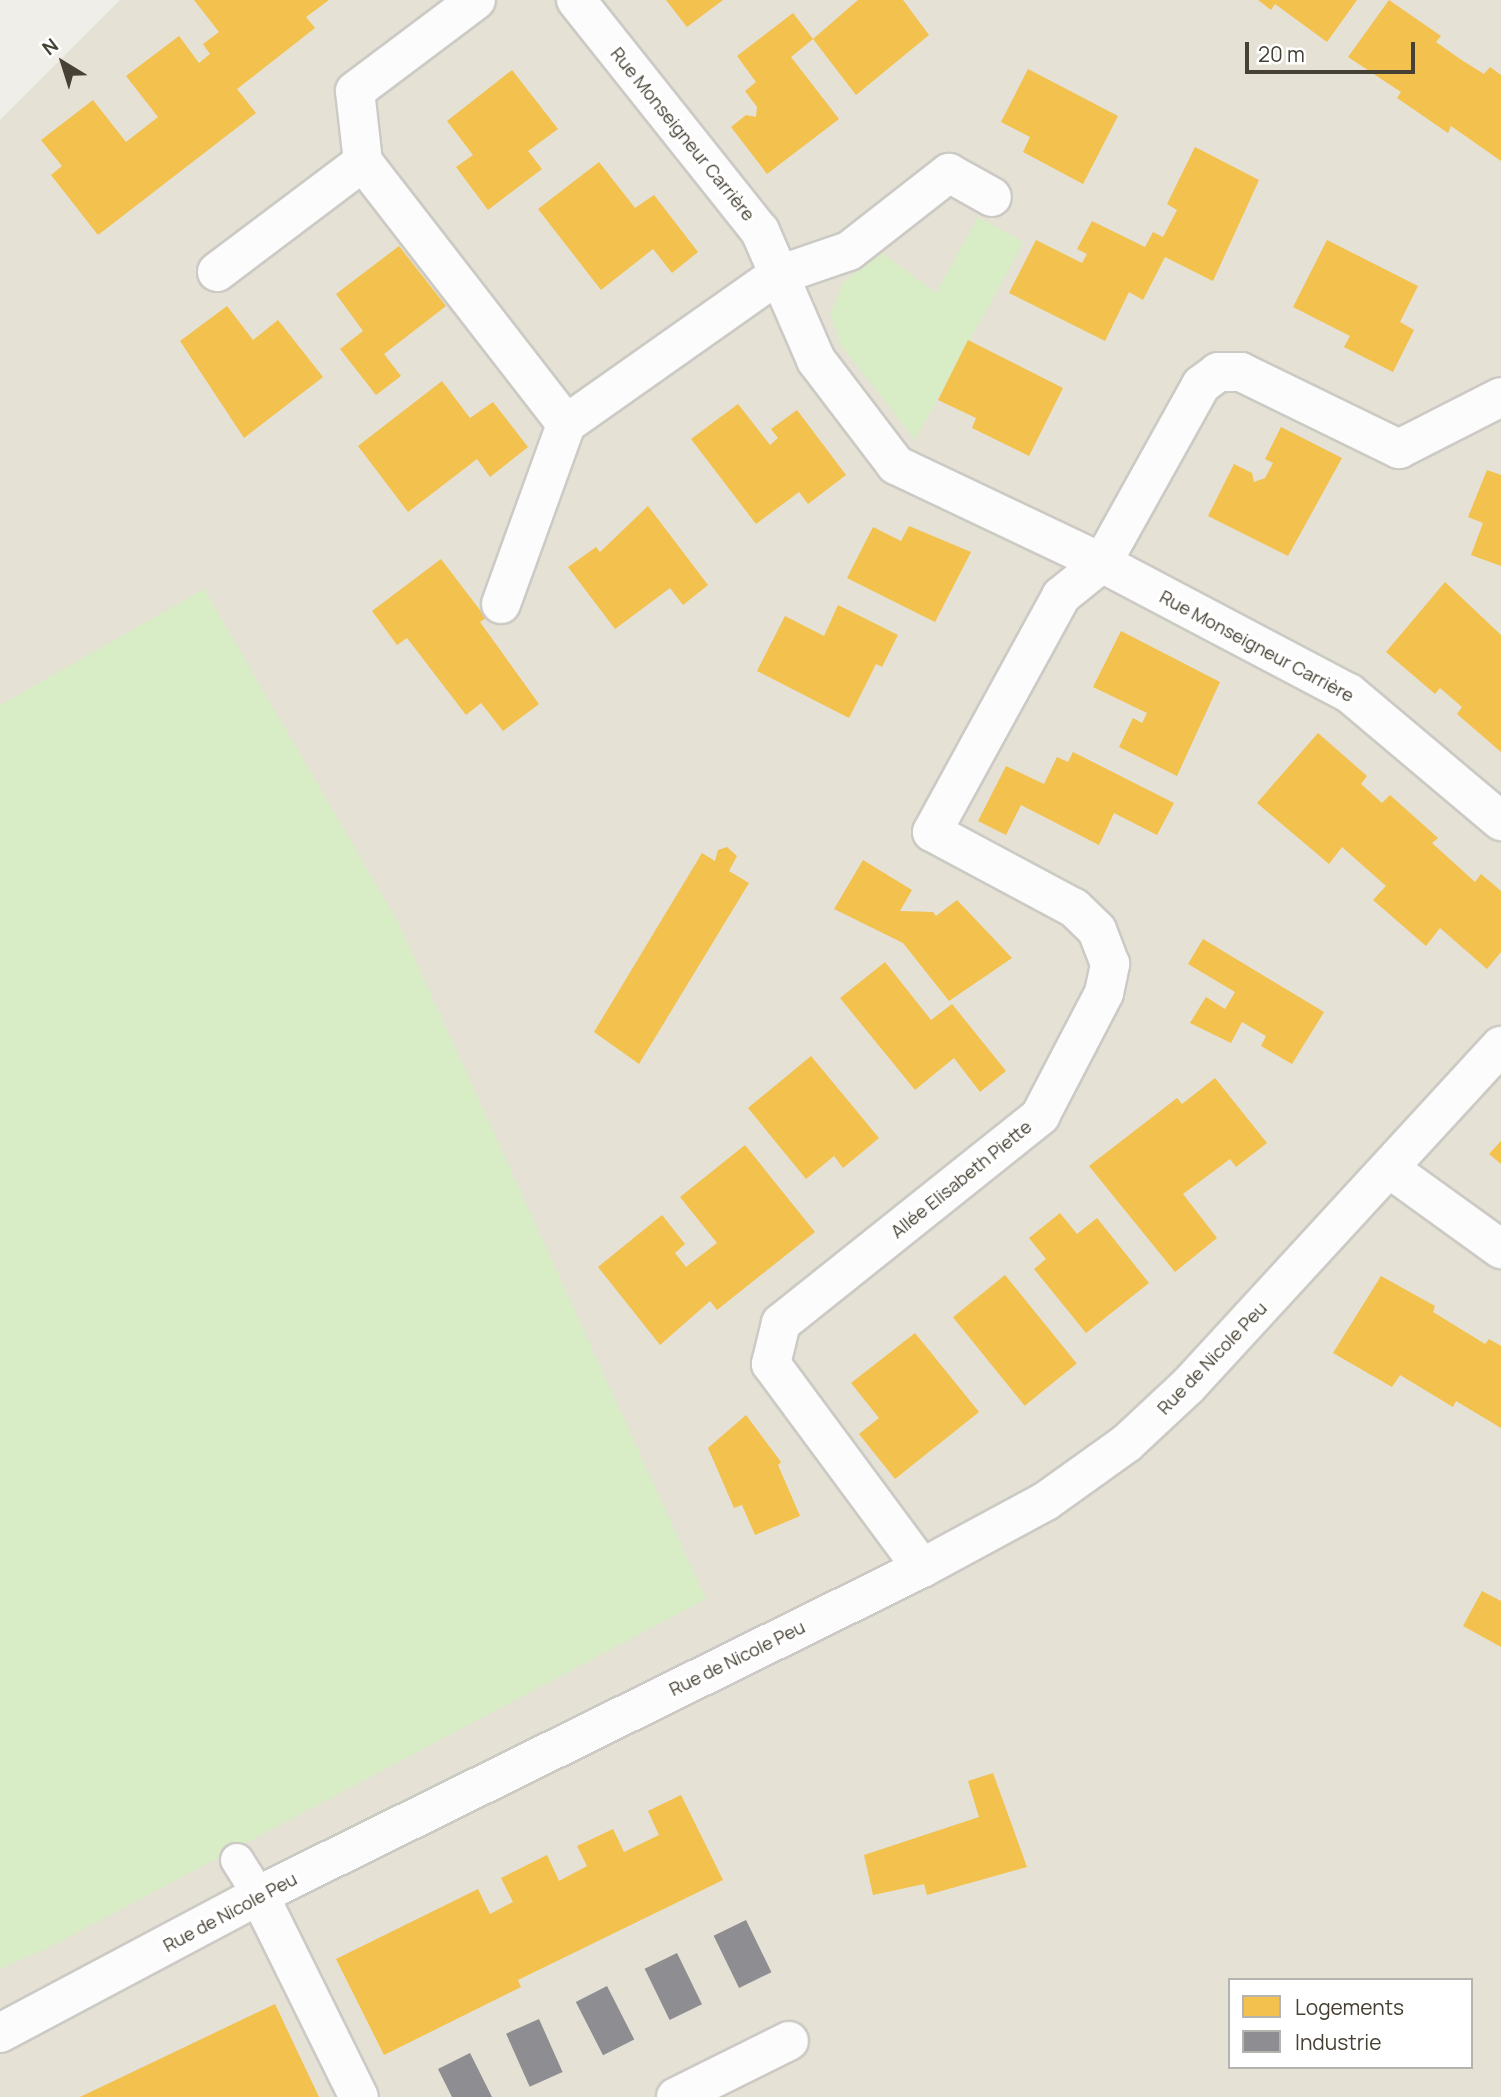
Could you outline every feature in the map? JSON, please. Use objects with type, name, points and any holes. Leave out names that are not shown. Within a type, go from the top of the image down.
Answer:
[{"type":"street","points":[[476,0],[355,91],[363,162],[566,424]]},
{"type":"street","name":"Rue Monseigneur Carrière","points":[[576,0],[760,231],[776,276],[816,360],[896,465],[1102,563],[1349,693],[1501,821]]},
{"type":"street","points":[[217,272],[363,162]]},
{"type":"street","points":[[501,604],[566,424],[776,276],[849,251],[949,173],[992,197]]},
{"type":"street","points":[[1102,563],[1201,385],[1218,372],[1241,372],[1399,449],[1501,397]]},
{"type":"street","name":"Allée Elisabeth Piette","points":[[922,1568],[771,1364],[781,1323],[1040,1116],[1104,993],[1110,964],[1097,930],[1074,908],[932,832],[1062,596],[1102,563]]},
{"type":"street","name":"Rue de Nicole Peu","points":[[0,2033],[259,1895],[922,1568],[1046,1501],[1127,1443],[1188,1385],[1501,1046]]},
{"type":"street","points":[[1390,1169],[1501,1249]]},
{"type":"street","points":[[259,1895],[359,2097]]},
{"type":"street","points":[[676,2097],[789,2041]]},
{"type":"lane","points":[[237,1860],[259,1895]]},
{"type":"shaded area","points":[[120,0],[1501,0],[1501,2097],[0,2097],[0,120]]},
{"type":"green space","points":[[978,217],[1024,242],[915,440],[840,344],[830,314],[843,282],[882,253],[936,293]]},
{"type":"green space","points":[[204,589],[398,922],[706,1599],[52,1946],[0,1969],[0,705]]},
{"type":"building: Logements","points":[[194,0],[329,0],[306,17],[315,28],[237,89],[256,113],[98,235],[51,175],[62,166],[41,140],[93,100],[126,142],[158,117],[126,76],[179,36],[199,63],[210,54],[203,44],[219,32]]},
{"type":"building: Logements","points":[[666,0],[723,0],[687,27]]},
{"type":"building: Logements","points":[[858,0],[903,0],[929,35],[856,95],[813,39]]},
{"type":"building: Logements","points":[[1258,0],[1357,0],[1327,42],[1275,4],[1271,10]]},
{"type":"building: Logements","points":[[1389,0],[1441,36],[1436,42],[1460,59],[1484,74],[1490,67],[1501,75],[1501,161],[1451,126],[1448,133],[1397,98],[1401,92],[1348,57]]},
{"type":"building: Logements","points":[[793,13],[813,39],[791,57],[839,119],[767,174],[731,127],[746,115],[756,117],[757,107],[745,91],[756,82],[737,56]]},
{"type":"building: Logements","points":[[1028,69],[1118,116],[1083,184],[1023,152],[1030,137],[1001,122]]},
{"type":"building: Logements","points":[[512,70],[558,129],[528,151],[542,169],[488,210],[456,167],[473,155],[447,121]]},
{"type":"building: Logements","points":[[1195,147],[1259,180],[1213,281],[1165,257],[1143,300],[1129,292],[1105,341],[1009,293],[1036,240],[1082,263],[1087,254],[1077,249],[1092,221],[1145,247],[1153,232],[1163,237],[1177,210],[1167,204]]},
{"type":"building: Logements","points":[[599,162],[635,208],[654,195],[698,252],[672,273],[653,249],[601,290],[538,209]]},
{"type":"building: Logements","points":[[1327,240],[1418,286],[1400,322],[1414,330],[1393,372],[1344,347],[1350,336],[1293,307]]},
{"type":"building: Logements","points":[[399,246],[446,306],[384,354],[401,376],[376,395],[340,349],[363,331],[336,294]]},
{"type":"building: Logements","points":[[227,306],[253,340],[278,320],[323,377],[244,438],[180,341]]},
{"type":"building: Logements","points":[[968,340],[1063,388],[1029,456],[972,428],[976,418],[938,400]]},
{"type":"building: Logements","points":[[442,381],[470,418],[493,402],[528,447],[490,477],[477,459],[408,512],[358,446]]},
{"type":"building: Logements","points":[[738,404],[770,445],[778,438],[771,429],[797,410],[846,475],[808,504],[799,492],[756,524],[691,439]]},
{"type":"building: Logements","points":[[1281,427],[1342,458],[1288,556],[1208,516],[1234,464],[1252,473],[1254,482],[1265,478],[1273,463],[1265,459]]},
{"type":"building: Logements","points":[[1487,470],[1501,475],[1501,566],[1471,555],[1483,523],[1468,517]]},
{"type":"building: Logements","points":[[648,506],[708,585],[683,605],[670,588],[615,629],[568,567],[596,547],[600,552]]},
{"type":"building: Logements","points":[[909,526],[971,552],[935,622],[847,578],[873,527],[901,541]]},
{"type":"building: Logements","points":[[441,559],[486,618],[480,622],[539,704],[503,731],[481,703],[466,715],[407,638],[397,645],[372,611]]},
{"type":"building: Logements","points":[[1445,582],[1501,635],[1501,752],[1457,714],[1462,707],[1440,688],[1435,694],[1386,652]]},
{"type":"building: Logements","points":[[838,605],[898,635],[882,667],[876,664],[849,718],[757,671],[785,616],[824,636]]},
{"type":"building: Logements","points":[[1121,631],[1220,682],[1177,776],[1119,747],[1133,718],[1142,723],[1147,713],[1093,687]]},
{"type":"building: Logements","points":[[1318,733],[1367,776],[1361,784],[1382,803],[1390,795],[1438,838],[1432,843],[1475,882],[1481,874],[1501,891],[1501,952],[1487,969],[1440,928],[1426,946],[1373,900],[1386,886],[1342,847],[1329,864],[1257,803]]},
{"type":"building: Logements","points":[[1073,752],[1174,803],[1157,835],[1114,813],[1099,845],[1021,805],[1006,835],[978,821],[1006,766],[1044,784],[1057,757],[1068,762]]},
{"type":"building: Logements","points":[[727,847],[737,856],[729,871],[749,883],[639,1064],[594,1032],[702,853],[715,861],[718,850]]},
{"type":"building: Logements","points":[[863,860],[912,890],[900,911],[933,912],[936,916],[957,900],[1012,958],[949,1001],[903,943],[834,909]]},
{"type":"building: Logements","points":[[1203,939],[1324,1012],[1292,1064],[1261,1046],[1266,1036],[1242,1022],[1231,1043],[1190,1023],[1206,997],[1225,1009],[1235,992],[1188,964]]},
{"type":"building: Logements","points":[[885,962],[931,1020],[952,1004],[1006,1071],[980,1092],[954,1058],[915,1090],[840,998]]},
{"type":"building: Logements","points":[[811,1056],[879,1138],[843,1168],[834,1156],[806,1179],[748,1108]]},
{"type":"building: Logements","points":[[1215,1078],[1267,1143],[1236,1167],[1230,1159],[1183,1194],[1217,1238],[1175,1272],[1089,1166],[1177,1098],[1182,1104]]},
{"type":"building: Logements","points":[[1501,1141],[1501,1164],[1489,1154]]},
{"type":"building: Logements","points":[[745,1145],[815,1232],[717,1310],[710,1301],[660,1345],[598,1267],[662,1215],[685,1244],[675,1253],[686,1267],[717,1243],[680,1197]]},
{"type":"building: Logements","points":[[1060,1213],[1077,1234],[1097,1218],[1149,1283],[1086,1333],[1034,1269],[1046,1259],[1029,1238]]},
{"type":"building: Logements","points":[[1005,1275],[1077,1364],[1025,1406],[953,1317]]},
{"type":"building: Logements","points":[[1381,1276],[1435,1306],[1433,1312],[1485,1344],[1489,1339],[1501,1346],[1501,1428],[1456,1401],[1453,1407],[1400,1375],[1392,1387],[1333,1353]]},
{"type":"building: Logements","points":[[915,1333],[979,1412],[895,1479],[859,1434],[879,1418],[851,1383]]},
{"type":"building: Logements","points":[[746,1415],[781,1462],[778,1465],[800,1516],[755,1535],[742,1505],[734,1508],[708,1448]]},
{"type":"building: Logements","points":[[1482,1591],[1501,1601],[1501,1647],[1463,1626]]},
{"type":"building: Logements","points":[[993,1773],[1027,1867],[927,1895],[924,1884],[873,1895],[864,1855],[979,1817],[968,1781]]},
{"type":"building: Logements","points":[[681,1795],[723,1880],[518,1980],[521,1987],[384,2055],[336,1959],[478,1889],[490,1914],[513,1902],[501,1878],[547,1855],[559,1881],[587,1866],[577,1846],[613,1829],[624,1852],[659,1835],[648,1811]]},
{"type":"building: Logements","points":[[275,2004],[319,2097],[80,2097]]},
{"type":"building: Industrie","points":[[746,1920],[771,1972],[739,1988],[714,1936]]},
{"type":"building: Industrie","points":[[677,1953],[702,2004],[670,2020],[645,1969]]},
{"type":"building: Industrie","points":[[607,1986],[634,2039],[603,2055],[576,2002]]},
{"type":"building: Industrie","points":[[539,2019],[563,2072],[530,2087],[506,2034]]},
{"type":"building: Industrie","points":[[470,2053],[492,2097],[452,2097],[438,2069]]}]
